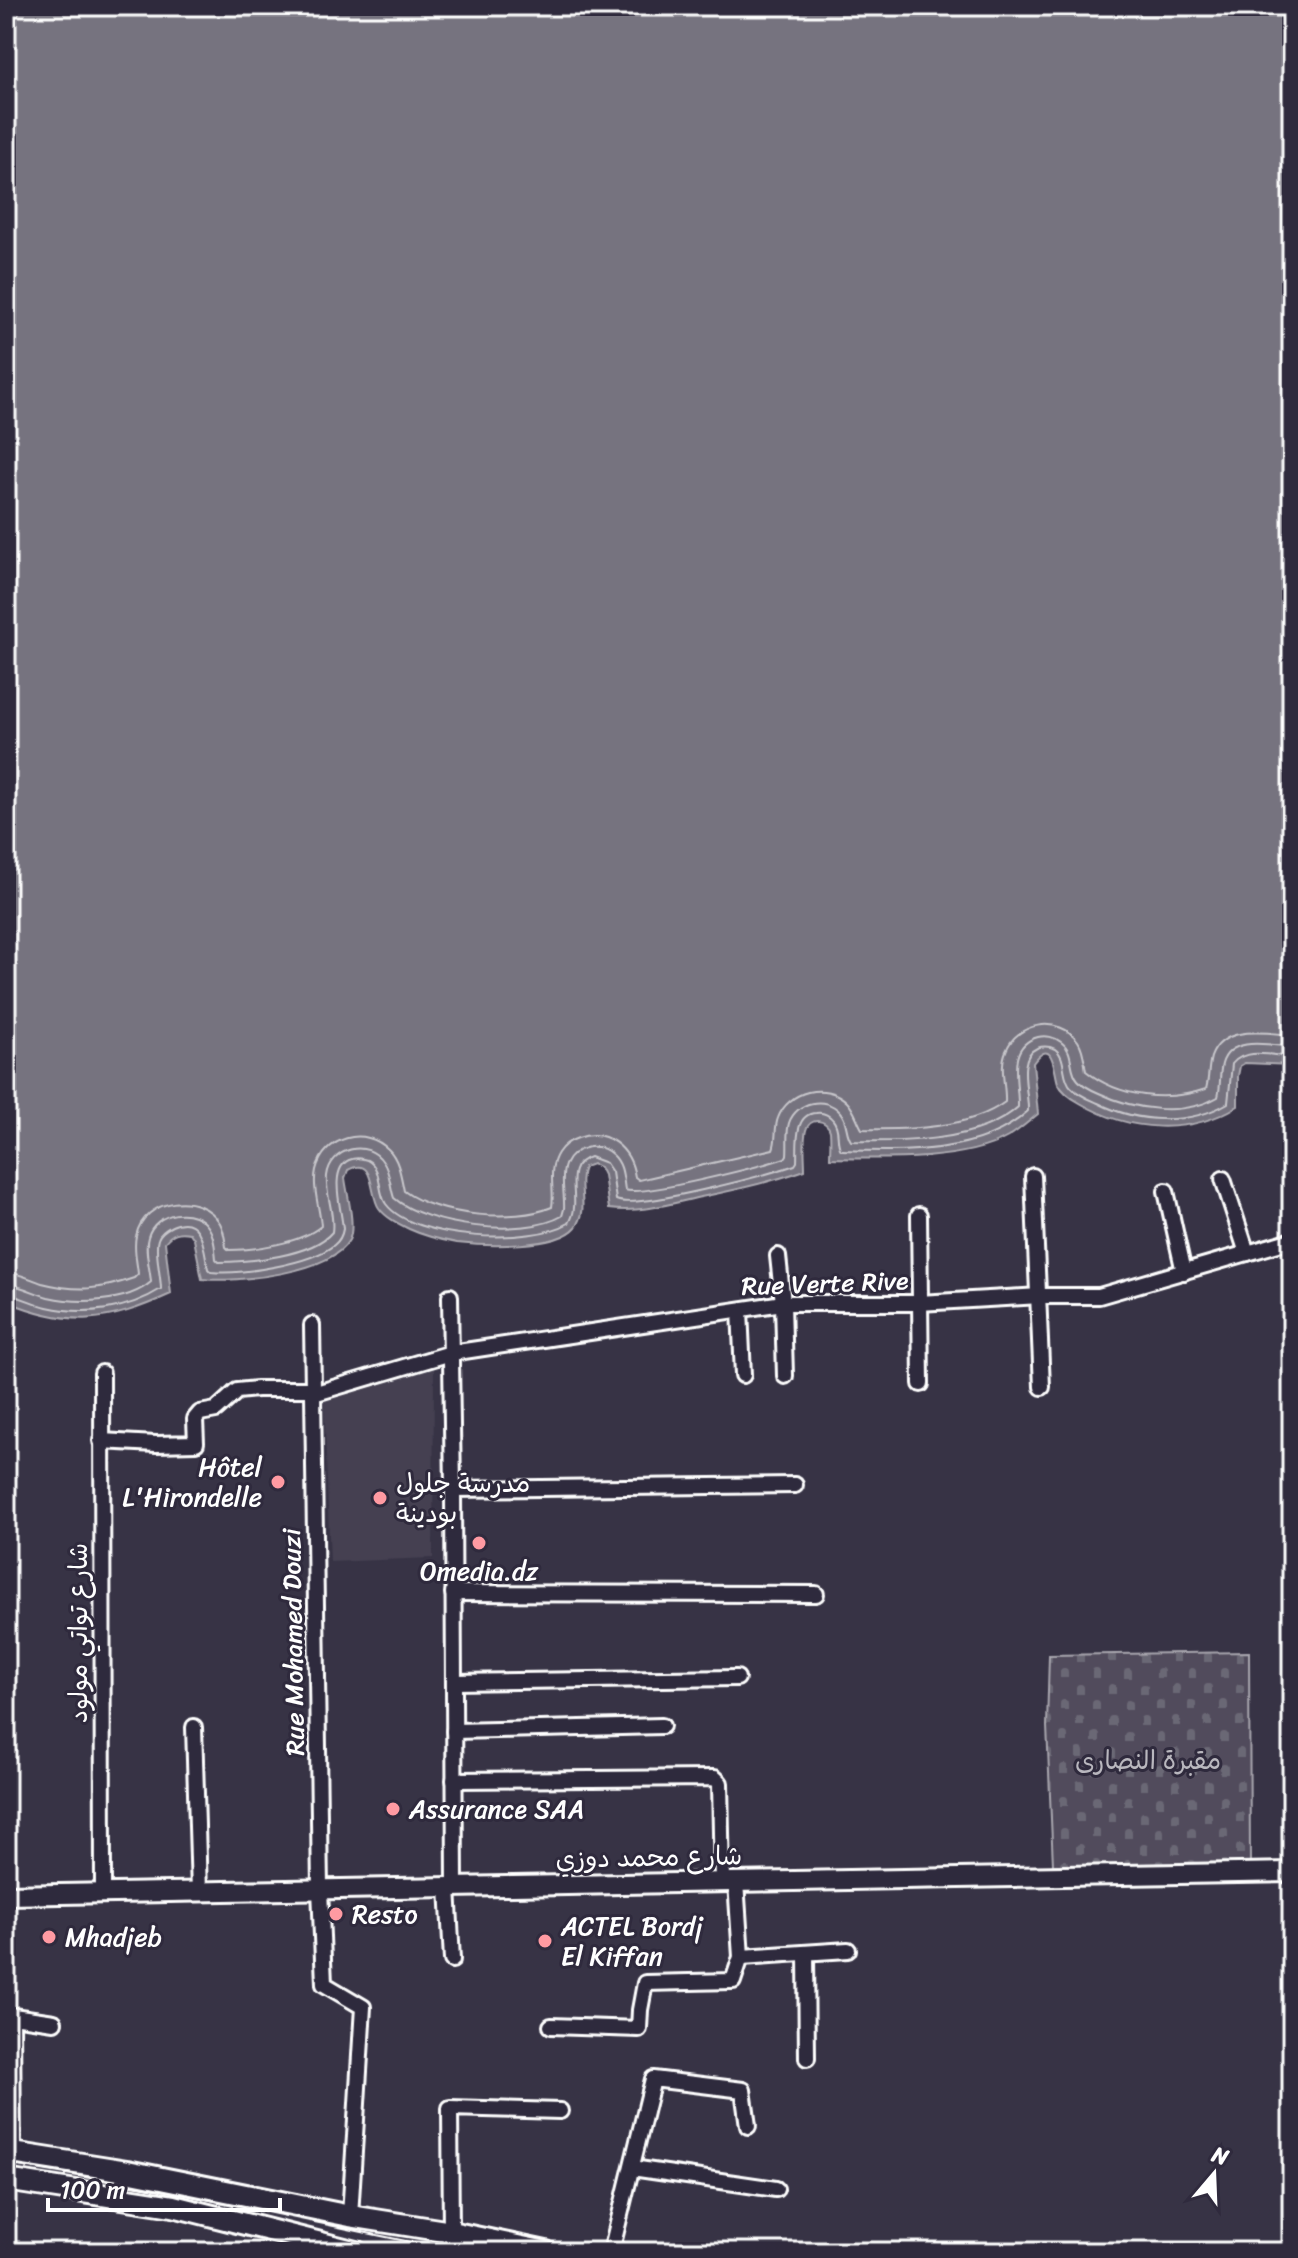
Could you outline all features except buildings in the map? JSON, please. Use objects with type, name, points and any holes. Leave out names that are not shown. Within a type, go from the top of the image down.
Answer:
[{"type":"main road","points":[[9,2153],[127,2171],[546,2252]]},
{"type":"main road","points":[[6,2180],[173,2206],[357,2252]]},
{"type":"street","points":[[1033,1176],[1042,1387]]},
{"type":"street","points":[[1223,1179],[1247,1253]]},
{"type":"street","points":[[1166,1191],[1184,1272]]},
{"type":"street","points":[[919,1215],[921,1384]]},
{"type":"street","name":"Rue Verte Rive","points":[[101,1441],[196,1443],[195,1419],[200,1413],[216,1410],[237,1391],[313,1392],[451,1353],[783,1303],[919,1303],[1099,1296],[1292,1240]]},
{"type":"street","points":[[778,1256],[785,1376]]},
{"type":"street","points":[[450,1296],[454,1682],[452,1960]]},
{"type":"street","points":[[740,1310],[743,1375]]},
{"type":"street","name":"Rue Mohamed Douzi","points":[[312,1325],[324,1984],[363,2007],[350,2216]]},
{"type":"street","name":"شارع تواتي مولود","points":[[102,1373],[103,1893]]},
{"type":"street","points":[[453,1489],[795,1485]]},
{"type":"street","points":[[453,1593],[816,1594]]},
{"type":"street","points":[[454,1682],[737,1678]]},
{"type":"street","points":[[454,1731],[662,1726]]},
{"type":"street","points":[[194,1727],[199,1892]]},
{"type":"street","points":[[454,1780],[715,1778],[720,1783],[729,1882],[741,1957],[733,1981],[645,1983],[639,2029],[551,2026]]},
{"type":"street","name":"شارع محمد دوزي","points":[[6,1895],[1292,1872]]},
{"type":"street","points":[[741,1957],[848,1950]]},
{"type":"street","points":[[806,1953],[807,2058]]},
{"type":"street","points":[[9,2153],[9,2015],[52,2022]]},
{"type":"street","points":[[611,2252],[653,2079],[743,2090],[748,2126]]},
{"type":"street","points":[[451,2232],[450,2108],[560,2111]]},
{"type":"street","points":[[632,2168],[776,2189]]},
{"type":"shaded area","name":"مدرسة جلول بودينة","points":[[434,1367],[433,1558],[330,1562],[324,1401]]},
{"type":"green space","name":"مقبرة النصارى","points":[[1249,1652],[1250,1867],[1053,1865],[1047,1726],[1049,1655]]},
{"type":"water","points":[[6,6],[1292,6],[1292,1065],[1245,1063],[1240,1066],[1238,1076],[1238,1106],[1200,1122],[1159,1127],[1118,1120],[1073,1099],[1058,1083],[1052,1058],[1045,1052],[1033,1063],[1038,1114],[1008,1137],[990,1145],[922,1157],[830,1158],[830,1131],[826,1124],[815,1121],[808,1126],[805,1134],[805,1170],[740,1189],[633,1210],[609,1209],[604,1175],[600,1167],[592,1164],[584,1167],[582,1174],[583,1205],[576,1227],[567,1234],[538,1243],[457,1243],[415,1231],[382,1212],[367,1172],[357,1167],[348,1170],[345,1178],[351,1218],[349,1240],[323,1261],[259,1277],[202,1279],[194,1239],[190,1233],[179,1233],[165,1242],[171,1294],[148,1304],[108,1316],[70,1318],[29,1310],[6,1301]]},
{"type":"tram line","points":[[6,2164],[162,2190],[458,2252]]},
{"type":"place","name":"Hôtel L'Hirondelle","points":[[278,1482]]},
{"type":"place","name":"مدرسة جلول بودينة","points":[[380,1498]]},
{"type":"place","name":"Omedia.dz","points":[[479,1543]]},
{"type":"place","name":"Assurance SAA","points":[[393,1809]]},
{"type":"place","name":"Resto","points":[[336,1914]]},
{"type":"place","name":"Mhadjeb","points":[[49,1937]]},
{"type":"place","name":"ACTEL Bordj El Kiffan","points":[[545,1941]]}]
